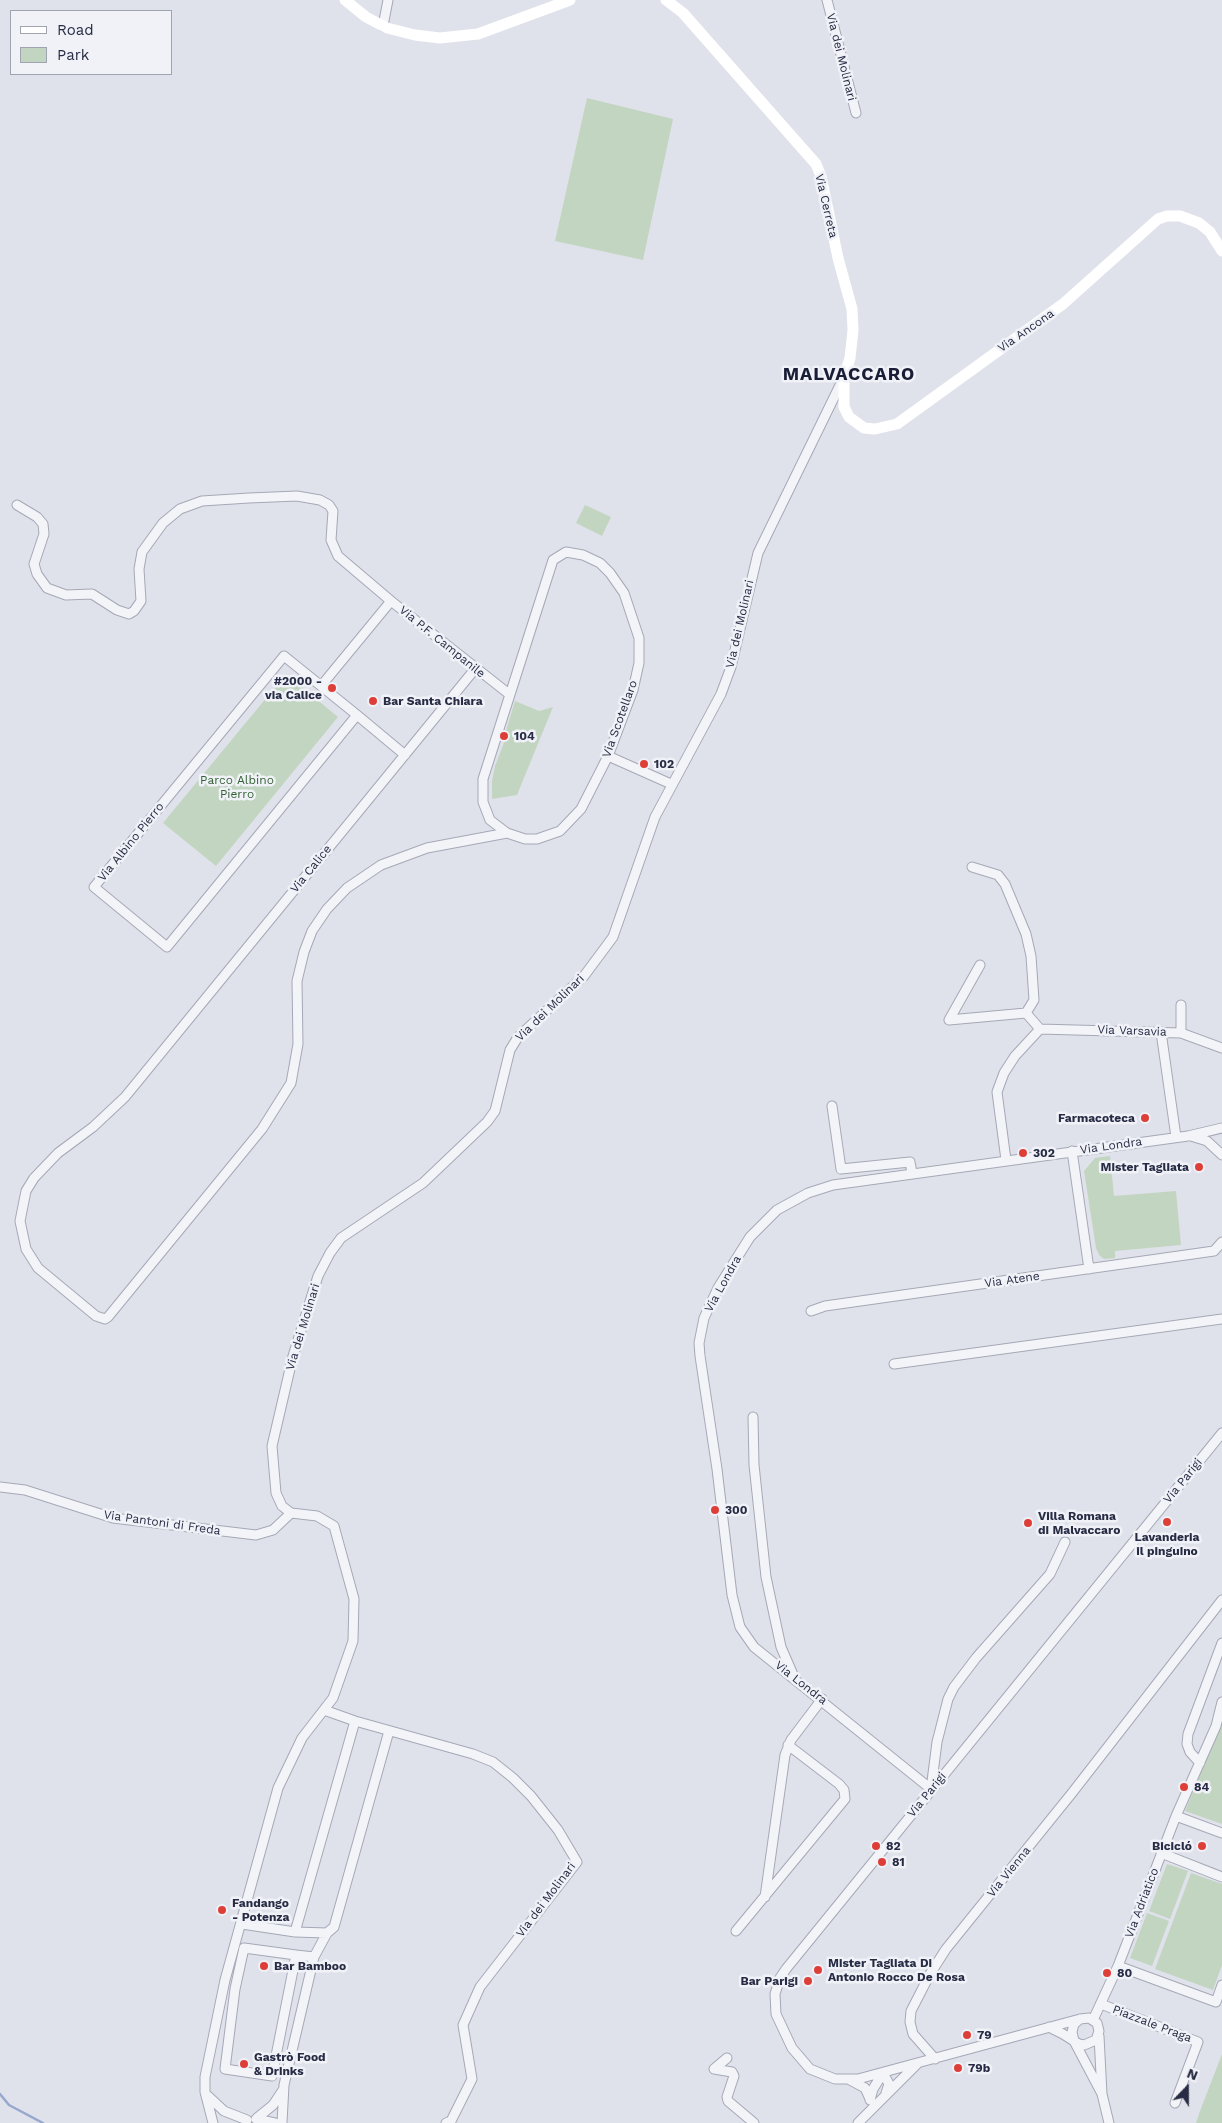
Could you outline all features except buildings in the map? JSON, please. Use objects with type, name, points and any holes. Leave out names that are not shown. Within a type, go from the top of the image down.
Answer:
[{"type":"street","points":[[345,0],[383,26],[422,37],[463,37],[570,0]]},
{"type":"street","points":[[383,26],[388,0]]},
{"type":"street","name":"Via Cerreta","points":[[666,0],[683,13],[816,164],[821,176],[838,258],[852,309],[852,339],[844,377]]},
{"type":"street","name":"Via dei Molinari","points":[[827,0],[856,113]]},
{"type":"street","name":"Via Ancona","points":[[844,377],[844,407],[849,418],[864,428],[885,428],[897,424],[1063,304],[1158,219],[1167,216],[1180,216],[1199,223],[1210,232],[1222,251]]},
{"type":"street","name":"Via dei Molinari","points":[[292,1513],[282,1506],[276,1493],[272,1446],[293,1356],[318,1276],[330,1253],[351,1230],[407,1196],[491,1116],[500,1098],[510,1050],[518,1037],[584,976],[613,937],[621,919],[646,840],[671,784],[721,694],[731,667],[758,553],[844,377]]},
{"type":"street","points":[[17,505],[37,517],[43,524],[44,534],[34,564],[47,588],[66,595],[92,594],[117,610],[129,614],[134,611],[141,601],[139,569],[142,552],[163,523],[180,509],[202,501],[297,496],[320,500],[328,505],[333,512],[332,540],[338,556],[391,601]]},
{"type":"street","name":"Via Scotellaro","points":[[566,552],[583,555],[600,563],[610,573],[624,593],[639,638],[638,663],[633,690],[608,756],[580,808],[560,830],[537,839],[526,840],[507,833],[490,820],[483,802],[483,779],[553,560],[566,552]]},
{"type":"street","name":"Via P.F. Campanile","points":[[321,686],[391,601],[509,694]]},
{"type":"street","name":"Via Albino Pierro","points":[[284,656],[321,686],[357,715],[167,947],[94,887],[284,656]]},
{"type":"street","name":"Via Calice","points":[[475,669],[109,1114],[44,1164],[26,1191],[21,1207],[20,1220],[22,1238],[32,1260],[47,1278],[100,1318],[108,1317],[262,1129],[291,1083],[298,1044],[297,981],[304,952],[312,931],[327,909],[347,888],[381,865],[427,848],[507,833]]},
{"type":"street","points":[[357,715],[405,755]]},
{"type":"street","points":[[608,756],[671,784]]},
{"type":"street","points":[[972,867],[998,875],[1005,884],[1026,934],[1031,956],[1034,1000],[1026,1013]]},
{"type":"street","points":[[980,965],[949,1020],[1026,1013]]},
{"type":"street","points":[[1181,1004],[1181,1033]]},
{"type":"street","points":[[1006,1160],[997,1092],[1004,1074],[1015,1056],[1040,1028],[1026,1013]]},
{"type":"street","name":"Via Varsavia","points":[[1040,1028],[1181,1033],[1222,1048]]},
{"type":"street","points":[[1161,1032],[1176,1137]]},
{"type":"street","points":[[832,1106],[841,1169],[910,1162],[912,1173]]},
{"type":"street","name":"Via Londra","points":[[931,1789],[822,1699],[754,1647],[740,1627],[735,1612],[700,1356],[701,1328],[718,1288],[750,1237],[777,1210],[791,1200],[834,1185],[1188,1136],[1222,1128]]},
{"type":"street","points":[[1188,1136],[1207,1141],[1218,1147],[1222,1155]]},
{"type":"street","points":[[1072,1151],[1089,1269]]},
{"type":"street","points":[[1218,1253],[1222,1242]]},
{"type":"street","name":"Via Atene","points":[[812,1311],[825,1306],[1218,1253]]},
{"type":"street","points":[[894,1364],[1222,1319]]},
{"type":"street","points":[[753,1416],[754,1465],[766,1577],[781,1647],[795,1680]]},
{"type":"street","name":"Via Parigi","points":[[935,2059],[858,2079],[835,2079],[810,2069],[792,2048],[776,2014],[775,1994],[780,1978],[931,1789],[1222,1433]]},
{"type":"street","name":"Via Pantoni di Freda","points":[[0,1487],[25,1490],[113,1518],[256,1535],[273,1530],[292,1513]]},
{"type":"street","points":[[213,2123],[205,2092],[205,2077],[224,1987],[278,1788],[302,1738],[333,1698],[353,1641],[354,1599],[334,1526],[318,1516],[292,1513]]},
{"type":"street","points":[[931,1789],[936,1742],[948,1699],[954,1687],[976,1658],[1050,1574],[1064,1542]]},
{"type":"street","name":"Via Vienna","points":[[935,2059],[919,2042],[910,2022],[911,2011],[930,1974],[946,1949],[1072,1793],[1222,1600]]},
{"type":"street","points":[[1200,1763],[1190,1752],[1187,1744],[1188,1734],[1222,1643]]},
{"type":"street","points":[[765,1897],[788,1745],[822,1699]]},
{"type":"street","name":"Via Adriatico","points":[[1093,2020],[1118,1966],[1176,1816],[1216,1726],[1222,1702]]},
{"type":"street","name":"Via dei Molinari","points":[[324,1710],[355,1721],[473,1754],[493,1762],[514,1778],[530,1796],[558,1830],[577,1862],[480,1987],[463,2025],[472,2079],[451,2121],[446,2123]]},
{"type":"street","points":[[296,1932],[355,1721]]},
{"type":"street","points":[[282,2123],[284,2085],[314,1957],[327,1933],[334,1927],[389,1731]]},
{"type":"street","points":[[736,1931],[845,1799],[844,1790],[839,1784],[788,1745]]},
{"type":"street","points":[[1176,1816],[1222,1832]]},
{"type":"street","points":[[1161,1853],[1222,1877]]},
{"type":"street","points":[[242,1924],[296,1932],[327,1933]]},
{"type":"street","points":[[296,1955],[272,2076],[225,2069],[235,1989],[244,1948],[314,1957]]},
{"type":"street","points":[[1118,1966],[1216,2002],[1222,1985]]},
{"type":"street","points":[[224,1987],[235,1989]]},
{"type":"street","name":"Piazzale Praga","points":[[1101,2004],[1198,2042],[1175,2104]]},
{"type":"street","points":[[935,2059],[1080,2019],[1093,2020],[1099,2027],[1102,2094],[1109,2123]]},
{"type":"street","points":[[1080,2019],[1073,2027],[1074,2041],[1102,2094]]},
{"type":"street","points":[[1049,2027],[1074,2041],[1088,2044],[1099,2036]]},
{"type":"street","points":[[728,2058],[714,2068],[732,2072],[734,2076],[727,2097],[728,2101],[754,2123]]},
{"type":"street","points":[[861,2120],[917,2064]]},
{"type":"street","points":[[861,2120],[873,2089],[883,2073],[889,2084],[882,2100]]},
{"type":"street","points":[[849,2079],[865,2088],[870,2100]]},
{"type":"street","points":[[205,2092],[224,2111],[244,2122],[257,2118],[273,2105],[284,2085]]},
{"type":"street","points":[[257,2118],[275,2123]]},
{"type":"green space","points":[[587,98],[673,119],[643,260],[555,241]]},
{"type":"green space","points":[[585,505],[611,517],[602,536],[576,523]]},
{"type":"green space","name":"Parco Albino Pierro","points":[[286,674],[338,717],[216,866],[163,823]]},
{"type":"green space","points":[[515,701],[539,711],[553,707],[517,795],[492,799],[492,781],[495,766],[507,735],[505,734]]},
{"type":"green space","points":[[1110,1156],[1114,1196],[1176,1191],[1181,1245],[1115,1251],[1115,1258],[1104,1259],[1099,1255],[1096,1248],[1084,1171],[1095,1158]]},
{"type":"green space","points":[[1222,1722],[1222,1824],[1185,1811]]},
{"type":"green space","points":[[1167,1864],[1188,1871],[1170,1919],[1149,1911]]},
{"type":"green space","points":[[1191,1873],[1222,1884],[1222,1965],[1213,1990],[1155,1969]]},
{"type":"green space","points":[[1147,1913],[1169,1921],[1152,1966],[1130,1958]]},
{"type":"green space","points":[[1222,2054],[1222,2123],[1196,2123],[1200,2111]]},
{"type":"waterway","points":[[0,2094],[9,2105],[43,2123]]},
{"type":"place","name":"#2000 - via Calice","points":[[332,688]]},
{"type":"place","name":"Bar Santa Chiara","points":[[373,701]]},
{"type":"place","name":"104","points":[[504,736]]},
{"type":"place","name":"102","points":[[644,764]]},
{"type":"place","name":"Farmacoteca","points":[[1145,1118]]},
{"type":"place","name":"302","points":[[1023,1153]]},
{"type":"place","name":"Mister Tagliata","points":[[1199,1167]]},
{"type":"place","name":"300","points":[[715,1510]]},
{"type":"place","name":"Lavanderia il pinguino","points":[[1167,1522]]},
{"type":"place","name":"Villa Romana di Malvaccaro","points":[[1028,1523]]},
{"type":"place","name":"84","points":[[1184,1787]]},
{"type":"place","name":"82","points":[[876,1846]]},
{"type":"place","name":"Bicicló","points":[[1202,1846]]},
{"type":"place","name":"81","points":[[882,1862]]},
{"type":"place","name":"Fandango - Potenza","points":[[222,1910]]},
{"type":"place","name":"Bar Bamboo","points":[[264,1966]]},
{"type":"place","name":"Mister Tagliata Di Antonio Rocco De Rosa","points":[[818,1970]]},
{"type":"place","name":"80","points":[[1107,1973]]},
{"type":"place","name":"Bar Parigi","points":[[808,1981]]},
{"type":"place","name":"79","points":[[967,2035]]},
{"type":"place","name":"Gastrò Food & Drinks","points":[[244,2064]]},
{"type":"place","name":"79b","points":[[958,2068]]},
{"type":"district","name":"MALVACCARO","points":[[849,375]]}]
